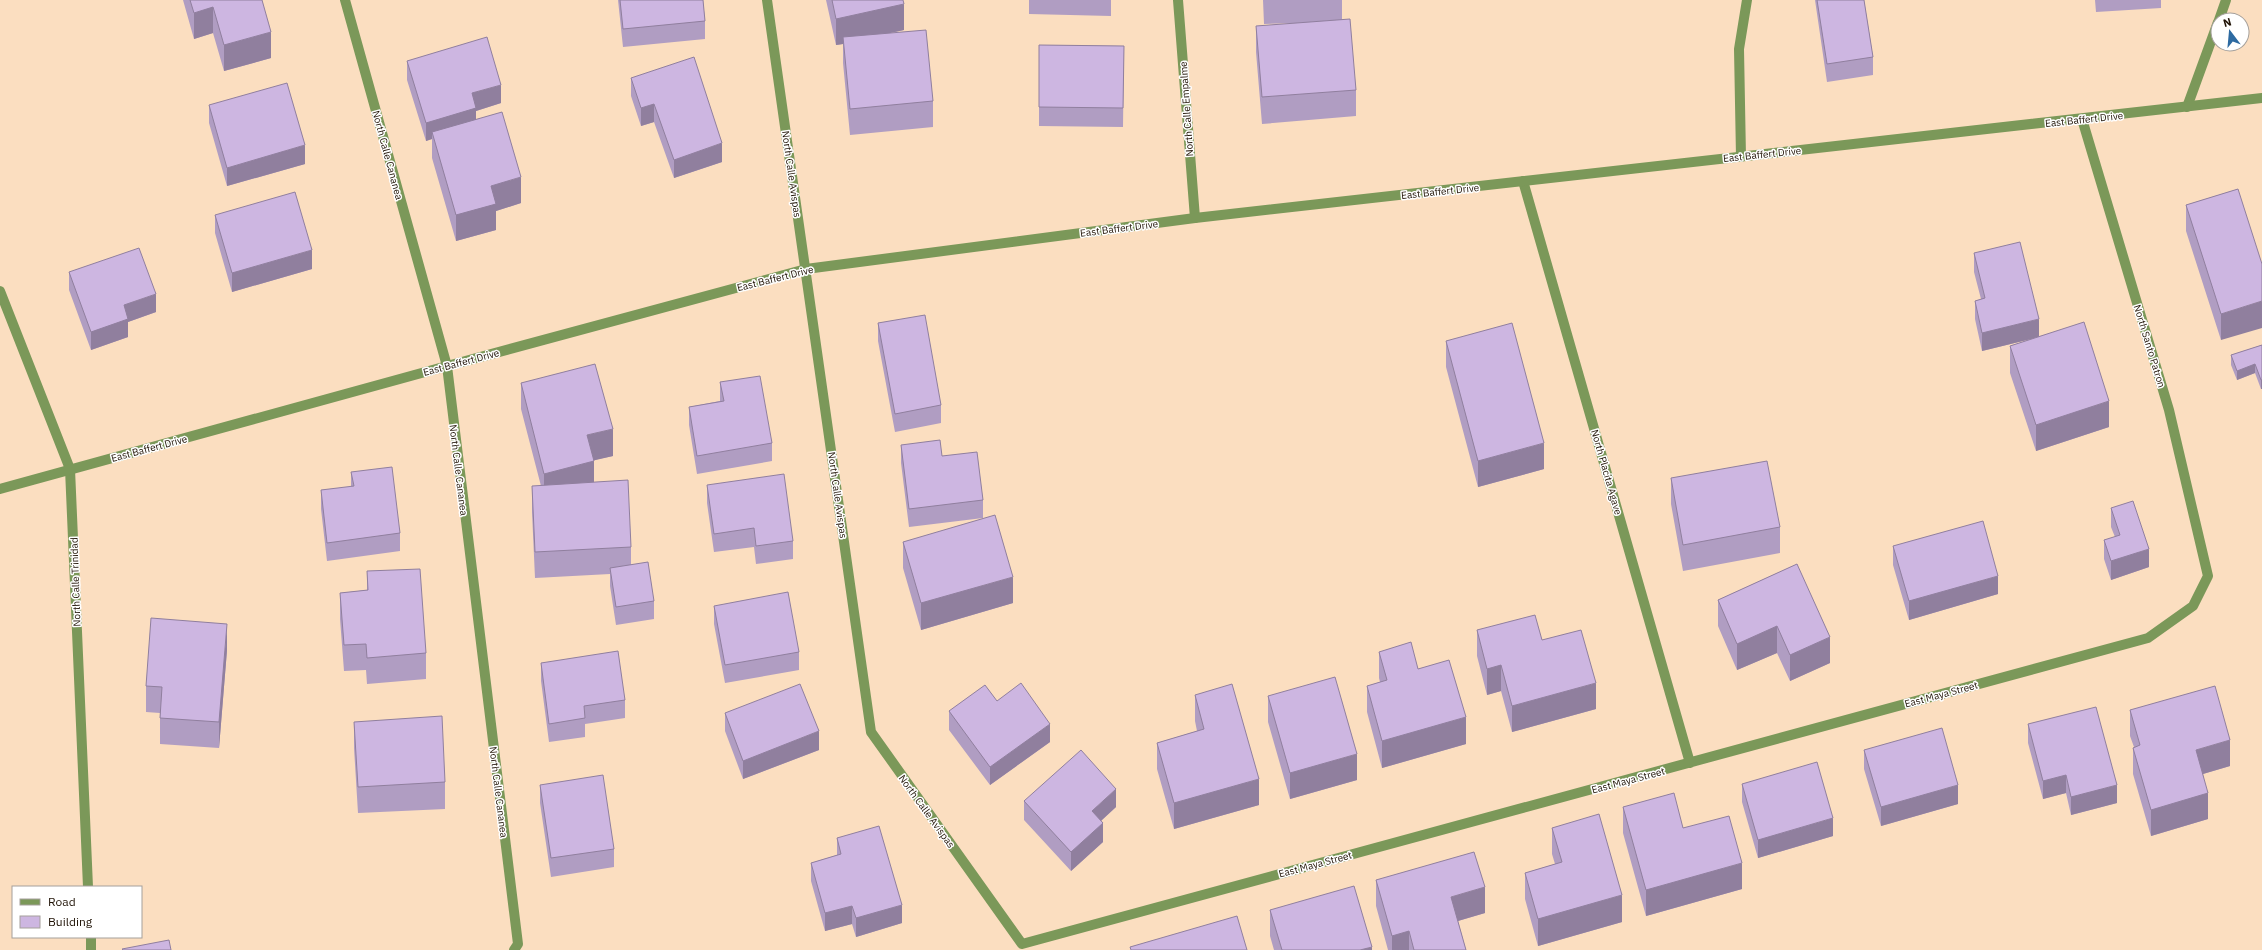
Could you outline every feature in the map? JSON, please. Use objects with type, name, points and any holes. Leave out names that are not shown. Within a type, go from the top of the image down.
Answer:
[{"type":"street","name":"North Calle Cananea","points":[[345,0],[447,366],[518,944],[514,950]]},
{"type":"street","name":"North Calle Avispas","points":[[767,0],[871,732],[1022,944]]},
{"type":"street","name":"North Calle Empalme","points":[[1178,0],[1195,218]]},
{"type":"street","points":[[1741,157],[1739,49],[1747,0]]},
{"type":"street","points":[[2221,12],[2226,0]]},
{"type":"street","points":[[2187,107],[2210,43]]},
{"type":"street","name":"East Baffert Drive","points":[[0,489],[806,269],[1195,218],[2262,98]]},
{"type":"street","name":"North Santo Patron","points":[[2082,119],[2169,410],[2208,576]]},
{"type":"street","name":"North Placita Agave","points":[[1524,181],[1690,763]]},
{"type":"street","name":"North Calle Trinidad","points":[[0,290],[70,469],[88,886]]},
{"type":"street","name":"East Maya Street","points":[[1022,944],[2148,638],[2193,606],[2208,576]]},
{"type":"street","points":[[91,938],[91,950]]},
{"type":"building","points":[[190,0],[262,0],[271,32],[224,45],[213,7],[194,13]]},
{"type":"building","points":[[620,0],[703,0],[705,21],[623,29]]},
{"type":"building","points":[[832,0],[903,0],[904,4],[836,19]]},
{"type":"building","points":[[1817,0],[1864,0],[1873,57],[1827,64]]},
{"type":"building","points":[[1350,19],[1356,90],[1262,97],[1256,26]]},
{"type":"building","points":[[926,30],[933,101],[850,109],[843,37]]},
{"type":"building","points":[[487,37],[501,85],[472,93],[476,108],[426,123],[407,61]]},
{"type":"building","points":[[1039,45],[1124,46],[1123,108],[1039,107]]},
{"type":"building","points":[[694,57],[722,143],[674,160],[654,104],[641,108],[631,78]]},
{"type":"building","points":[[287,83],[305,145],[227,168],[209,105]]},
{"type":"building","points":[[502,112],[521,177],[491,186],[496,204],[456,215],[432,132]]},
{"type":"building","points":[[2238,189],[2262,264],[2262,301],[2221,314],[2186,205]]},
{"type":"building","points":[[295,192],[312,250],[232,273],[215,215]]},
{"type":"building","points":[[2020,242],[2039,319],[1982,333],[1975,301],[1985,298],[1974,253]]},
{"type":"building","points":[[139,248],[156,294],[124,305],[128,319],[91,332],[69,272]]},
{"type":"building","points":[[925,315],[941,405],[895,414],[878,323]]},
{"type":"building","points":[[2084,322],[2109,401],[2036,425],[2010,346]]},
{"type":"building","points":[[1512,323],[1544,443],[1478,461],[1446,341]]},
{"type":"building","points":[[2262,345],[2262,380],[2255,364],[2237,371],[2231,355]]},
{"type":"building","points":[[595,364],[613,429],[587,435],[594,461],[544,474],[521,383]]},
{"type":"building","points":[[760,376],[772,443],[697,456],[689,407],[724,401],[720,382]]},
{"type":"building","points":[[940,440],[942,456],[977,452],[983,500],[909,509],[901,445]]},
{"type":"building","points":[[1767,461],[1780,527],[1683,545],[1671,478]]},
{"type":"building","points":[[392,467],[400,533],[327,543],[321,490],[354,486],[351,472]]},
{"type":"building","points":[[784,474],[793,541],[756,546],[754,528],[714,534],[707,485]]},
{"type":"building","points":[[628,480],[631,547],[535,552],[532,486]]},
{"type":"building","points":[[2133,501],[2149,549],[2111,561],[2104,540],[2120,535],[2111,508]]},
{"type":"building","points":[[995,515],[1013,577],[921,603],[903,542]]},
{"type":"building","points":[[1983,521],[1998,576],[1909,601],[1893,546]]},
{"type":"building","points":[[648,562],[654,601],[616,607],[610,568]]},
{"type":"building","points":[[1797,564],[1830,637],[1790,655],[1777,626],[1737,644],[1718,600]]},
{"type":"building","points":[[420,569],[426,653],[367,658],[366,644],[344,645],[340,593],[368,590],[367,571]]},
{"type":"building","points":[[788,592],[799,652],[725,665],[714,606]]},
{"type":"building","points":[[1535,615],[1542,640],[1581,630],[1596,683],[1512,706],[1501,665],[1487,669],[1477,630]]},
{"type":"building","points":[[151,618],[227,624],[219,722],[160,718],[162,687],[146,686]]},
{"type":"building","points":[[1411,642],[1418,669],[1449,660],[1466,717],[1382,741],[1367,686],[1387,680],[1379,652]]},
{"type":"building","points":[[618,651],[625,700],[584,706],[585,718],[549,724],[541,663]]},
{"type":"building","points":[[1335,677],[1357,754],[1290,773],[1268,696]]},
{"type":"building","points":[[1021,683],[1050,724],[990,767],[949,711],[985,685],[997,701]]},
{"type":"building","points":[[800,684],[819,731],[743,761],[725,713]]},
{"type":"building","points":[[1232,684],[1259,779],[1174,803],[1157,743],[1204,729],[1195,695]]},
{"type":"building","points":[[2215,686],[2230,740],[2196,750],[2208,793],[2151,810],[2133,748],[2140,745],[2130,710]]},
{"type":"building","points":[[2096,707],[2117,785],[2071,797],[2066,775],[2043,781],[2028,724]]},
{"type":"building","points":[[442,716],[445,782],[358,787],[354,722]]},
{"type":"building","points":[[1942,728],[1958,785],[1881,807],[1864,750]]},
{"type":"building","points":[[1081,750],[1116,789],[1092,811],[1103,823],[1071,852],[1024,801]]},
{"type":"building","points":[[1817,762],[1833,818],[1758,840],[1742,784]]},
{"type":"building","points":[[603,775],[614,849],[551,858],[540,785]]},
{"type":"building","points":[[1674,793],[1683,828],[1729,816],[1742,863],[1646,890],[1623,807]]},
{"type":"building","points":[[1599,814],[1622,895],[1538,919],[1525,873],[1562,862],[1552,828]]},
{"type":"building","points":[[879,826],[902,905],[856,918],[852,906],[825,913],[811,863],[841,854],[837,838]]},
{"type":"building","points":[[1474,852],[1485,887],[1451,897],[1466,950],[1414,950],[1409,931],[1392,936],[1376,880]]},
{"type":"building","points":[[1354,886],[1372,947],[1360,950],[1282,950],[1270,910]]},
{"type":"building","points":[[1237,916],[1247,950],[1131,950],[1130,947]]},
{"type":"building","points":[[169,940],[171,950],[122,949]]}]
